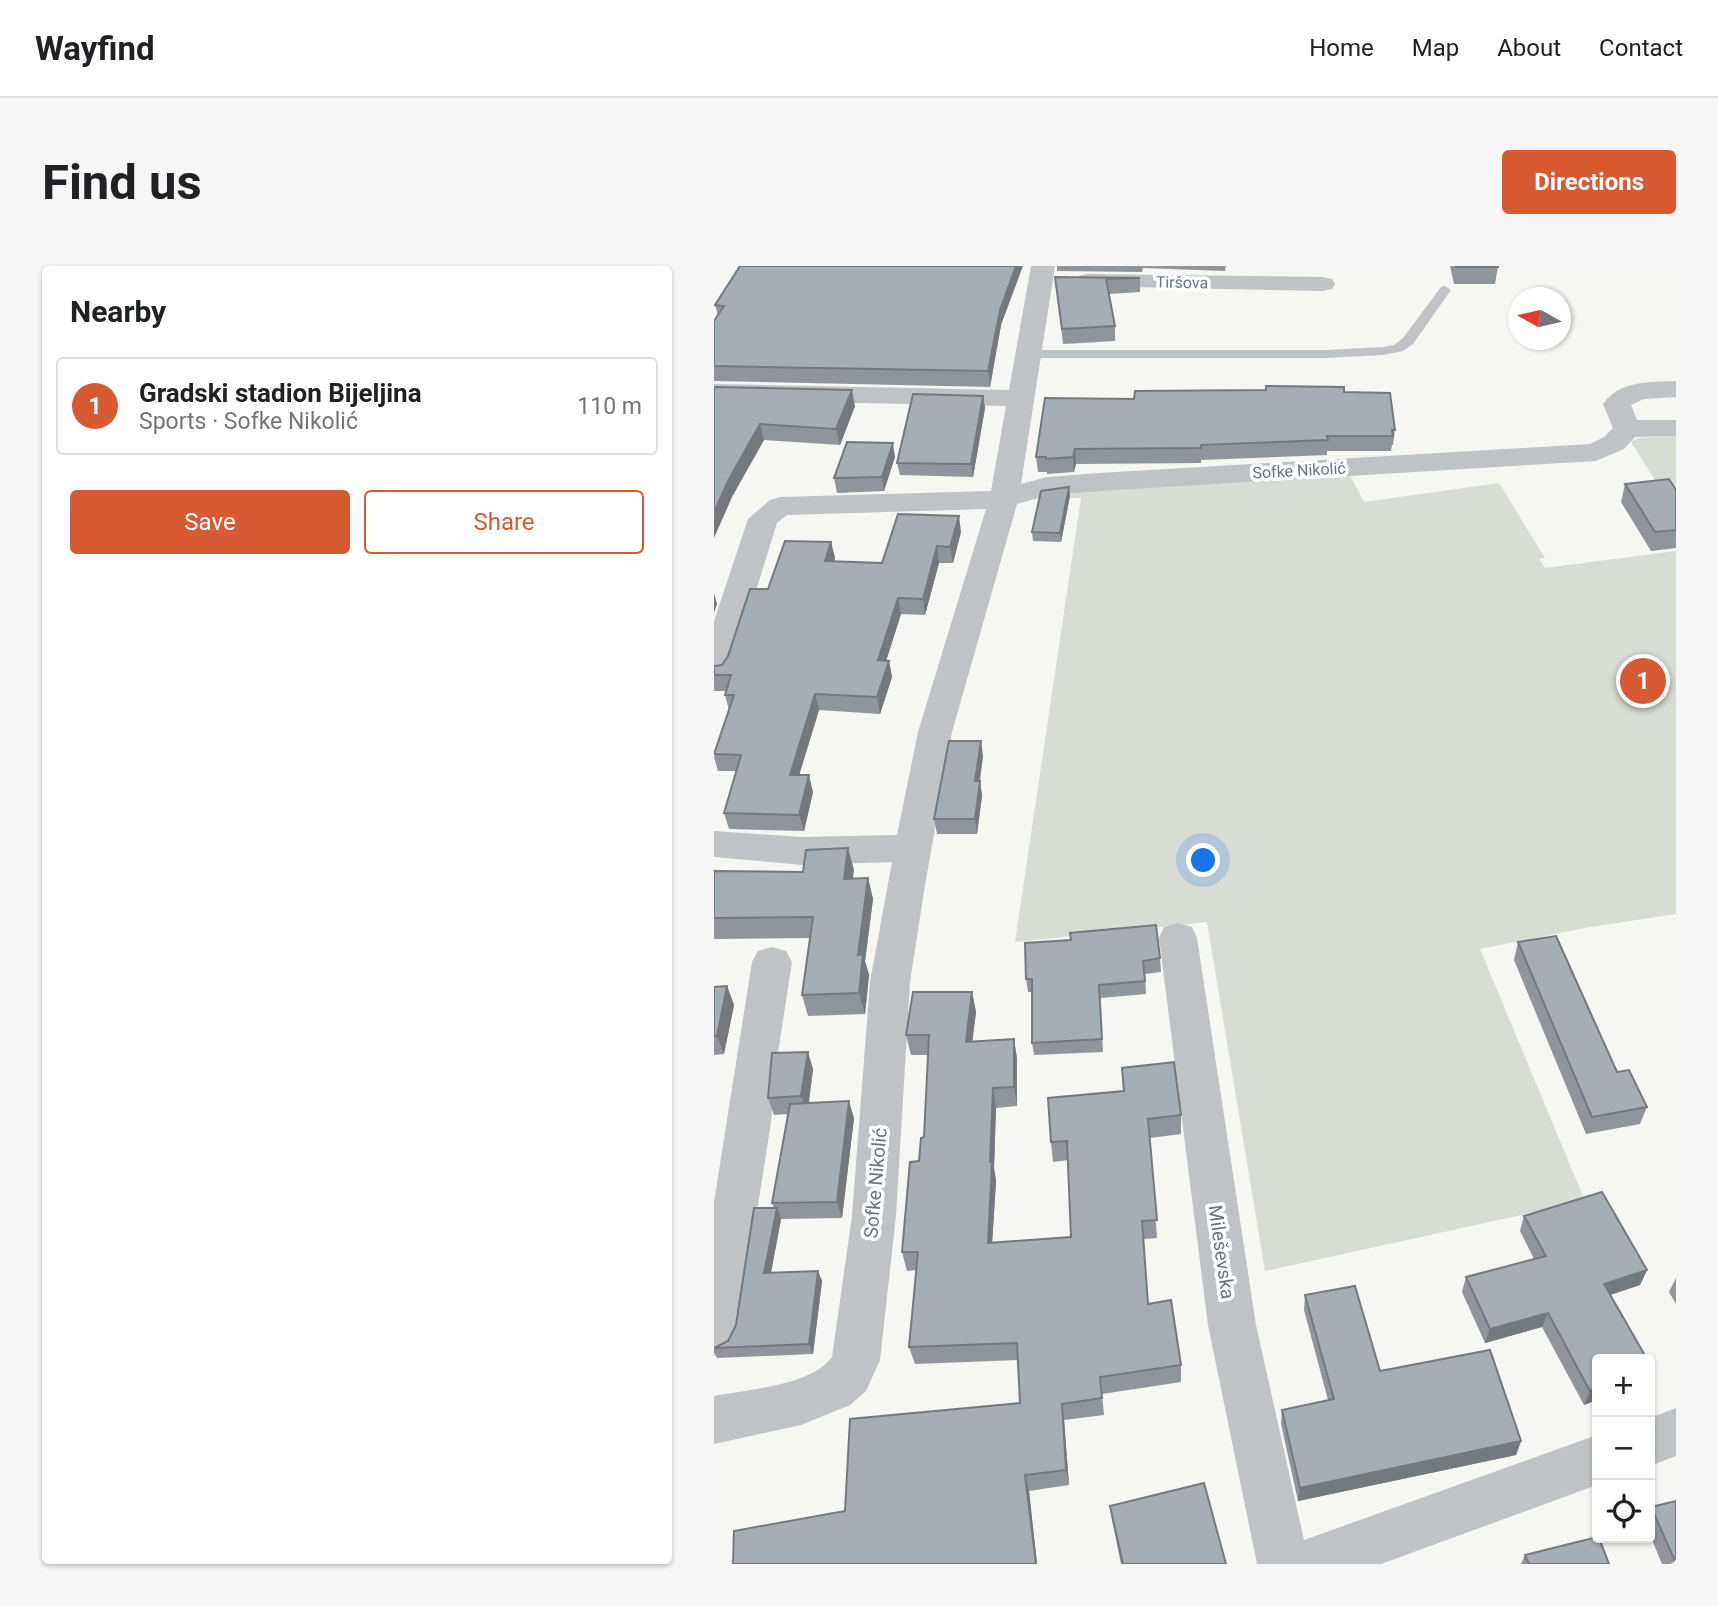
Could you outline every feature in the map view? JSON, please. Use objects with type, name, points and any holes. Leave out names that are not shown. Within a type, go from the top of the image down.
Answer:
[{"type":"street","name":"Tiršova","points":[[1004,499],[1042,273],[1323,284]]},
{"type":"street","points":[[1676,389],[1624,395],[1617,404],[1628,429],[1676,428]]},
{"type":"street","points":[[714,392],[1021,398]]},
{"type":"street","name":"Sofke Nikolić","points":[[714,671],[763,519],[780,506],[1004,499],[1047,486],[1596,452],[1614,443],[1628,429]]},
{"type":"street","name":"Sofke Nikolić","points":[[714,1420],[773,1408],[830,1390],[847,1377],[856,1360],[874,1216],[890,982],[935,732],[1004,499]]},
{"type":"street","points":[[714,844],[802,851],[915,848]]},
{"type":"street","name":"Mileševska","points":[[1178,938],[1232,1325],[1283,1564]]},
{"type":"street","points":[[714,1334],[750,1122],[754,1072],[772,962]]},
{"type":"street","points":[[1655,1439],[1676,1432]]},
{"type":"street","points":[[1310,1564],[1592,1462]]},
{"type":"lane","points":[[1028,354],[1326,354],[1383,351],[1398,348],[1408,341],[1445,290]]},
{"type":"shaded area","points":[[1676,436],[1676,490],[1662,491],[1631,442],[1638,438]]},
{"type":"shaded area","points":[[1347,470],[1364,502],[1499,483],[1545,558],[1539,559],[1545,568],[1676,551],[1676,914],[1590,927],[1480,949],[1585,1201],[1265,1271],[1207,922],[1015,942],[1081,498],[1051,498],[1052,489]]},
{"type":"building","points":[[740,266],[1016,266],[1000,310],[988,371],[714,366],[714,321],[724,306],[715,305]]},
{"type":"building","points":[[1498,266],[1498,267],[1456,267]]},
{"type":"building","points":[[1055,277],[1140,278],[1106,279],[1115,326],[1062,329]]},
{"type":"building","points":[[1266,386],[1344,387],[1344,392],[1390,393],[1395,430],[1392,430],[1393,436],[1327,436],[1328,440],[1201,445],[1201,448],[1075,449],[1073,457],[1036,457],[1045,398],[1134,399],[1135,391],[1266,390]]},
{"type":"building","points":[[714,387],[852,390],[836,429],[760,424],[714,512]]},
{"type":"building","points":[[913,394],[983,396],[971,464],[897,463]]},
{"type":"building","points":[[847,442],[893,443],[882,477],[834,478]]},
{"type":"building","points":[[1669,479],[1676,490],[1676,530],[1655,532],[1625,484]]},
{"type":"building","points":[[1069,487],[1060,533],[1032,532],[1041,491]]},
{"type":"building","points":[[898,514],[959,516],[950,547],[937,546],[923,599],[898,598],[878,660],[889,661],[877,697],[815,694],[790,775],[809,775],[799,815],[724,813],[741,755],[714,754],[734,695],[725,695],[731,675],[714,675],[714,666],[722,665],[728,656],[750,589],[768,589],[785,541],[831,542],[825,561],[882,563]]},
{"type":"building","points":[[949,741],[981,741],[975,781],[980,781],[975,819],[934,819]]},
{"type":"building","points":[[848,848],[844,879],[868,878],[858,955],[863,954],[859,993],[802,995],[813,917],[714,918],[714,871],[803,872],[806,850]]},
{"type":"building","points":[[1156,925],[1160,958],[1143,961],[1145,981],[1099,985],[1102,1039],[1032,1043],[1032,979],[1026,979],[1025,943],[1071,940],[1070,933]]},
{"type":"building","points":[[1556,936],[1617,1072],[1629,1070],[1647,1107],[1592,1117],[1518,942]]},
{"type":"building","points":[[727,986],[717,1036],[714,1036],[714,987]]},
{"type":"building","points":[[913,992],[972,992],[966,1042],[1014,1039],[1014,1087],[993,1088],[988,1243],[1071,1237],[1067,1141],[1051,1142],[1048,1098],[1124,1091],[1122,1068],[1174,1062],[1181,1115],[1148,1119],[1157,1220],[1142,1221],[1148,1304],[1171,1300],[1181,1365],[1100,1377],[1102,1398],[1062,1404],[1066,1470],[1025,1475],[1036,1564],[733,1564],[734,1531],[845,1511],[850,1419],[1020,1403],[1017,1343],[909,1347],[918,1252],[902,1252],[910,1162],[919,1161],[921,1138],[924,1137],[929,1035],[906,1035]]},
{"type":"building","points":[[808,1052],[801,1096],[768,1098],[772,1053]]},
{"type":"building","points":[[849,1101],[837,1202],[772,1203],[790,1104]]},
{"type":"building","points":[[1602,1192],[1647,1270],[1604,1284],[1644,1354],[1592,1354],[1590,1391],[1548,1313],[1490,1329],[1466,1277],[1546,1256],[1524,1216]]},
{"type":"building","points":[[754,1208],[777,1208],[764,1273],[818,1271],[809,1344],[714,1348],[728,1341],[736,1325]]},
{"type":"building","points":[[1355,1286],[1380,1371],[1490,1350],[1521,1441],[1300,1488],[1282,1410],[1334,1399],[1305,1295]]},
{"type":"building","points":[[1204,1483],[1226,1564],[1123,1564],[1110,1506]]},
{"type":"building","points":[[1676,1501],[1676,1563],[1655,1516],[1655,1506]]},
{"type":"building","points":[[1592,1538],[1592,1543],[1601,1543],[1609,1564],[1529,1564],[1525,1555]]},
{"type":"place","name":"Gradski stadion Bijeljina","points":[[1643,681]]}]
